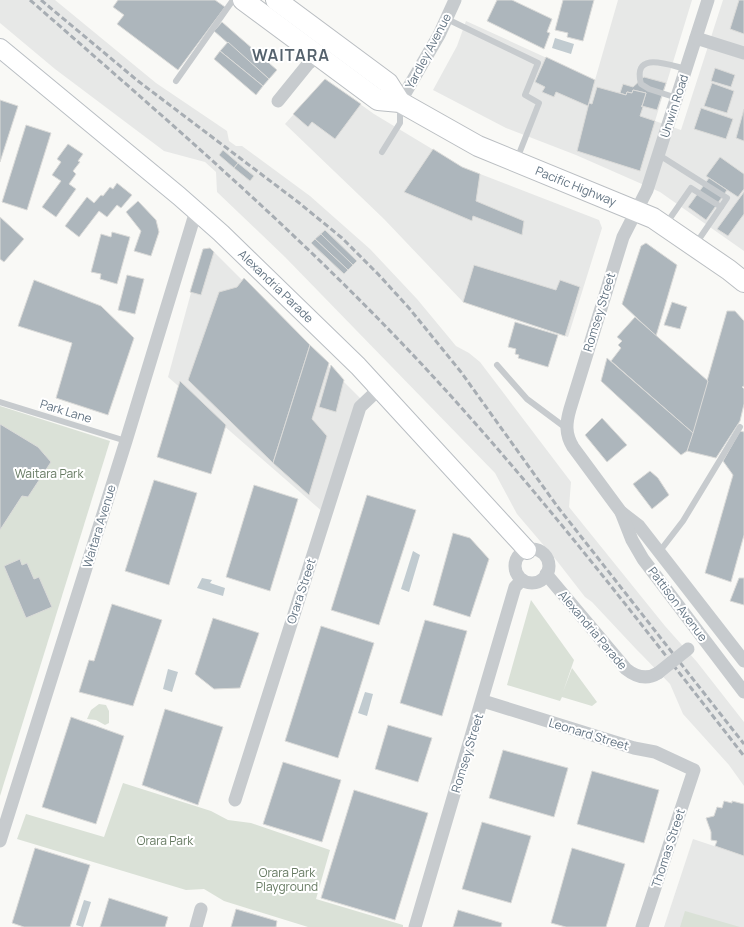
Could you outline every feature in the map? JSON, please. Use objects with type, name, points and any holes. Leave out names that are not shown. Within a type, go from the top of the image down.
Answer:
[{"type":"main road","name":"Pacific Highway","points":[[243,0],[324,48]]},
{"type":"main road","name":"Pacific Highway","points":[[276,0],[378,100],[400,102],[478,146],[653,218],[744,281]]},
{"type":"street","name":"Yardley Avenue","points":[[400,102],[439,35],[455,0]]},
{"type":"street","name":"Unwin Road","points":[[636,211],[647,190],[708,0]]},
{"type":"street","points":[[696,38],[744,53]]},
{"type":"street","name":"Alexandria Parade","points":[[0,48],[196,211],[230,242],[358,366],[527,550]]},
{"type":"street","points":[[278,101],[308,64],[324,48]]},
{"type":"street","name":"Waitara Avenue","points":[[0,841],[126,441],[196,211]]},
{"type":"street","name":"Romsey Street","points":[[567,422],[616,257],[625,232],[636,211]]},
{"type":"street","name":"Orara Street","points":[[234,800],[360,407],[379,389]]},
{"type":"street","name":"Pattison Avenue","points":[[567,422],[567,435],[573,447],[621,512],[632,540],[643,559],[744,692]]},
{"type":"street","name":"Pattison Avenue","points":[[621,512],[639,526],[744,661]]},
{"type":"street","points":[[527,550],[538,551],[543,554],[548,563],[546,574],[538,582],[532,583],[522,580],[518,576],[515,566],[518,556],[527,550]]},
{"type":"street","name":"Alexandria Parade","points":[[546,574],[626,669],[632,674],[642,678],[650,677],[658,673],[703,638]]},
{"type":"street","name":"Romsey Street","points":[[415,927],[516,587],[522,580]]},
{"type":"street","name":"Leonard Street","points":[[483,701],[634,748],[654,752],[694,770]]},
{"type":"street","name":"Thomas Street","points":[[642,927],[694,770]]},
{"type":"street","points":[[196,927],[202,909]]},
{"type":"lane","points":[[176,81],[233,0]]},
{"type":"lane","points":[[446,19],[538,63],[524,95],[539,103],[516,161]]},
{"type":"lane","points":[[676,98],[649,89],[642,84],[640,70],[644,64],[652,61],[686,69]]},
{"type":"lane","points":[[382,152],[400,123],[400,102]]},
{"type":"lane","points":[[658,154],[727,198],[694,246]]},
{"type":"lane","points":[[665,226],[697,178]]},
{"type":"lane","points":[[690,188],[721,207]]},
{"type":"lane","points":[[497,365],[527,399],[567,422]]},
{"type":"lane","name":"Park Lane","points":[[0,402],[126,441]]},
{"type":"lane","points":[[658,552],[683,521],[740,427]]},
{"type":"shaded area","points":[[0,0],[55,0],[156,83],[227,131],[229,141],[236,146],[242,146],[310,196],[370,249],[417,299],[456,346],[469,353],[480,362],[571,482],[569,507],[665,626],[697,662],[744,722],[744,786],[729,765],[683,714],[670,684],[592,602],[585,597],[517,514],[495,473],[285,257],[217,192],[216,172],[205,162],[164,151],[55,69],[0,23]]},
{"type":"shaded area","points":[[618,0],[692,0],[655,121],[681,130],[723,0],[744,0],[744,251],[660,192],[576,155],[506,128],[433,90],[457,46],[466,21],[595,80]]},
{"type":"shaded area","points":[[555,38],[574,44],[571,54],[552,48]]},
{"type":"shaded area","points":[[325,79],[374,114],[462,167],[599,220],[602,228],[568,337],[463,302],[384,219],[285,124]]},
{"type":"shaded area","points":[[210,248],[361,399],[324,513],[168,377],[203,249]]},
{"type":"shaded area","points":[[413,551],[420,555],[409,592],[401,589]]},
{"type":"shaded area","points":[[202,578],[212,580],[210,583],[225,588],[223,596],[197,588]]},
{"type":"shaded area","points":[[168,669],[178,672],[172,692],[163,689]]},
{"type":"shaded area","points":[[365,692],[373,694],[367,716],[358,713]]},
{"type":"shaded area","points":[[693,839],[744,856],[744,927],[664,927]]},
{"type":"shaded area","points":[[84,900],[91,902],[83,927],[76,925]]},
{"type":"green space","name":"Waitara Park","points":[[0,406],[110,441],[0,796]]},
{"type":"green space","points":[[531,600],[574,660],[563,692],[572,668],[597,702],[592,706],[562,697],[560,701],[507,685]]},
{"type":"green space","points":[[99,704],[106,705],[109,711],[109,723],[105,725],[96,720],[87,719],[91,710]]},
{"type":"green space","name":"Orara Park","points":[[123,783],[211,811],[228,820],[251,823],[330,850],[316,899],[403,925],[403,927],[308,927],[224,901],[204,889],[186,890],[17,839],[26,814],[104,837]]},
{"type":"green space","points":[[685,911],[740,927],[680,927]]},
{"type":"building","points":[[118,0],[215,0],[225,7],[178,70],[117,24],[124,15],[113,7]]},
{"type":"building","points":[[497,0],[512,0],[552,19],[547,32],[550,33],[544,49],[487,21]]},
{"type":"building","points":[[563,0],[594,0],[583,41],[567,37],[568,33],[555,30]]},
{"type":"building","points":[[739,0],[744,0],[744,34],[730,29]]},
{"type":"building","points":[[222,22],[277,70],[269,79],[214,31]]},
{"type":"building","points":[[228,42],[269,79],[263,86],[220,51]]},
{"type":"building","points":[[220,51],[263,86],[256,95],[214,59]]},
{"type":"building","points":[[546,57],[595,80],[588,106],[556,92],[554,97],[542,92],[545,87],[535,82]]},
{"type":"building","points":[[715,68],[735,75],[731,87],[711,81]]},
{"type":"building","points":[[644,77],[666,83],[657,110],[642,106],[646,93],[633,90],[632,93],[627,92],[626,95],[620,93],[623,84],[633,87]]},
{"type":"building","points":[[325,79],[361,104],[335,139],[312,122],[308,127],[293,114]]},
{"type":"building","points":[[712,83],[734,91],[727,113],[704,106]]},
{"type":"building","points":[[597,87],[626,95],[627,92],[632,93],[633,90],[646,93],[641,106],[643,107],[640,116],[655,121],[640,171],[577,151],[589,103],[592,104]]},
{"type":"building","points":[[0,100],[18,106],[0,162]]},
{"type":"building","points":[[701,108],[733,119],[726,139],[694,129]]},
{"type":"building","points":[[744,109],[744,141],[736,138]]},
{"type":"building","points":[[26,125],[51,133],[27,210],[2,202]]},
{"type":"building","points":[[68,144],[83,154],[78,161],[80,162],[73,171],[76,174],[69,184],[76,189],[56,217],[42,207],[61,181],[52,175],[61,162],[57,159]]},
{"type":"building","points":[[433,149],[462,167],[480,174],[476,201],[524,221],[522,235],[473,216],[472,221],[404,192]]},
{"type":"building","points":[[223,150],[238,163],[234,168],[219,155]]},
{"type":"building","points":[[720,157],[744,174],[744,189],[738,197],[706,176]]},
{"type":"building","points":[[238,163],[254,176],[250,181],[234,168]]},
{"type":"building","points":[[709,178],[727,190],[706,220],[688,207]]},
{"type":"building","points":[[117,183],[132,195],[121,208],[117,205],[107,217],[99,211],[79,237],[65,226],[87,197],[94,203],[101,195],[103,196],[110,187],[113,189]]},
{"type":"building","points":[[744,192],[744,214],[728,236],[717,229]]},
{"type":"building","points":[[138,201],[156,220],[159,232],[151,256],[134,251],[141,231],[126,212]]},
{"type":"building","points":[[0,217],[24,239],[4,262],[0,259]]},
{"type":"building","points":[[325,230],[357,261],[353,265],[321,234]]},
{"type":"building","points":[[325,230],[357,261],[344,274],[311,243]]},
{"type":"building","points":[[112,232],[130,237],[117,284],[100,279],[101,274],[91,272],[101,234],[111,237]]},
{"type":"building","points":[[321,234],[353,265],[348,270],[315,239]]},
{"type":"building","points":[[315,239],[348,270],[344,274],[311,243]]},
{"type":"building","points":[[646,243],[677,265],[656,336],[622,304],[641,246]]},
{"type":"building","points":[[210,248],[214,252],[201,295],[190,292],[203,249]]},
{"type":"building","points":[[474,265],[556,290],[560,280],[580,287],[565,336],[463,302]]},
{"type":"building","points":[[127,275],[144,279],[135,314],[118,310]]},
{"type":"building","points":[[244,278],[310,345],[273,463],[188,380],[219,292],[237,287]]},
{"type":"building","points":[[34,280],[101,306],[134,338],[108,415],[56,398],[72,343],[18,326]]},
{"type":"building","points":[[672,302],[687,307],[680,329],[664,325]]},
{"type":"building","points":[[727,311],[735,311],[744,321],[744,386],[742,387],[744,389],[744,404],[740,421],[716,458],[687,451]]},
{"type":"building","points":[[635,317],[708,381],[693,433],[611,361],[621,348],[618,345],[622,341],[617,337]]},
{"type":"building","points":[[515,322],[558,335],[548,367],[518,358],[519,355],[515,354],[516,349],[508,347]]},
{"type":"building","points":[[310,345],[329,363],[312,419],[327,436],[309,495],[273,463]]},
{"type":"building","points":[[607,358],[693,433],[687,451],[681,455],[601,381]]},
{"type":"building","points":[[331,365],[344,380],[336,412],[319,407]]},
{"type":"building","points":[[180,381],[226,425],[211,474],[157,457]]},
{"type":"building","points":[[602,418],[627,445],[607,462],[585,435]]},
{"type":"building","points":[[0,424],[38,447],[51,462],[28,497],[22,496],[0,530]]},
{"type":"building","points":[[740,431],[744,432],[744,535],[731,582],[705,573],[733,475],[723,461]]},
{"type":"building","points":[[650,471],[658,478],[669,495],[652,509],[633,484]]},
{"type":"building","points":[[154,480],[197,493],[169,585],[125,571]]},
{"type":"building","points":[[254,485],[298,499],[270,591],[226,577]]},
{"type":"building","points":[[367,495],[416,510],[379,625],[331,610]]},
{"type":"building","points":[[453,533],[470,538],[489,559],[470,617],[433,605]]},
{"type":"building","points":[[20,559],[22,565],[27,563],[34,579],[39,577],[52,607],[26,618],[4,566]]},
{"type":"building","points":[[739,578],[744,578],[744,605],[730,601]]},
{"type":"building","points":[[112,604],[162,620],[133,706],[79,692],[89,660],[94,661]]},
{"type":"building","points":[[213,618],[259,633],[240,688],[214,689],[195,674]]},
{"type":"building","points":[[425,620],[467,631],[442,716],[400,703]]},
{"type":"building","points":[[321,626],[374,643],[338,758],[285,741]]},
{"type":"building","points":[[165,709],[223,727],[198,805],[142,785]]},
{"type":"building","points":[[71,717],[124,736],[96,824],[42,807]]},
{"type":"building","points":[[388,725],[432,738],[418,782],[375,769]]},
{"type":"building","points":[[503,750],[568,768],[554,817],[489,798]]},
{"type":"building","points":[[283,762],[341,780],[322,842],[263,824]]},
{"type":"building","points":[[592,771],[659,790],[644,843],[577,824]]},
{"type":"building","points":[[354,790],[428,813],[395,920],[321,898]]},
{"type":"building","points":[[724,801],[744,804],[744,856],[715,846],[717,841],[711,840],[711,832],[706,818],[714,816],[717,807],[722,808]]},
{"type":"building","points":[[482,822],[531,836],[511,903],[462,889]]},
{"type":"building","points":[[35,848],[90,865],[70,927],[24,927],[12,923]]},
{"type":"building","points":[[572,848],[625,864],[606,927],[566,927],[551,923]]},
{"type":"building","points":[[109,898],[168,917],[165,927],[100,927]]},
{"type":"building","points":[[236,909],[277,921],[276,927],[231,927]]},
{"type":"building","points":[[458,910],[502,923],[501,927],[453,927]]},
{"type":"railway","points":[[30,0],[184,135],[284,227],[333,274],[428,371],[470,417],[551,512],[744,756]]},
{"type":"railway","points":[[41,0],[138,81],[298,202],[342,238],[378,274],[409,308],[461,372],[557,506],[744,744]]},
{"type":"district","name":"WAITARA","points":[[291,55]]},
{"type":"park label","name":"Orara Park Playground","points":[[287,879]]}]
